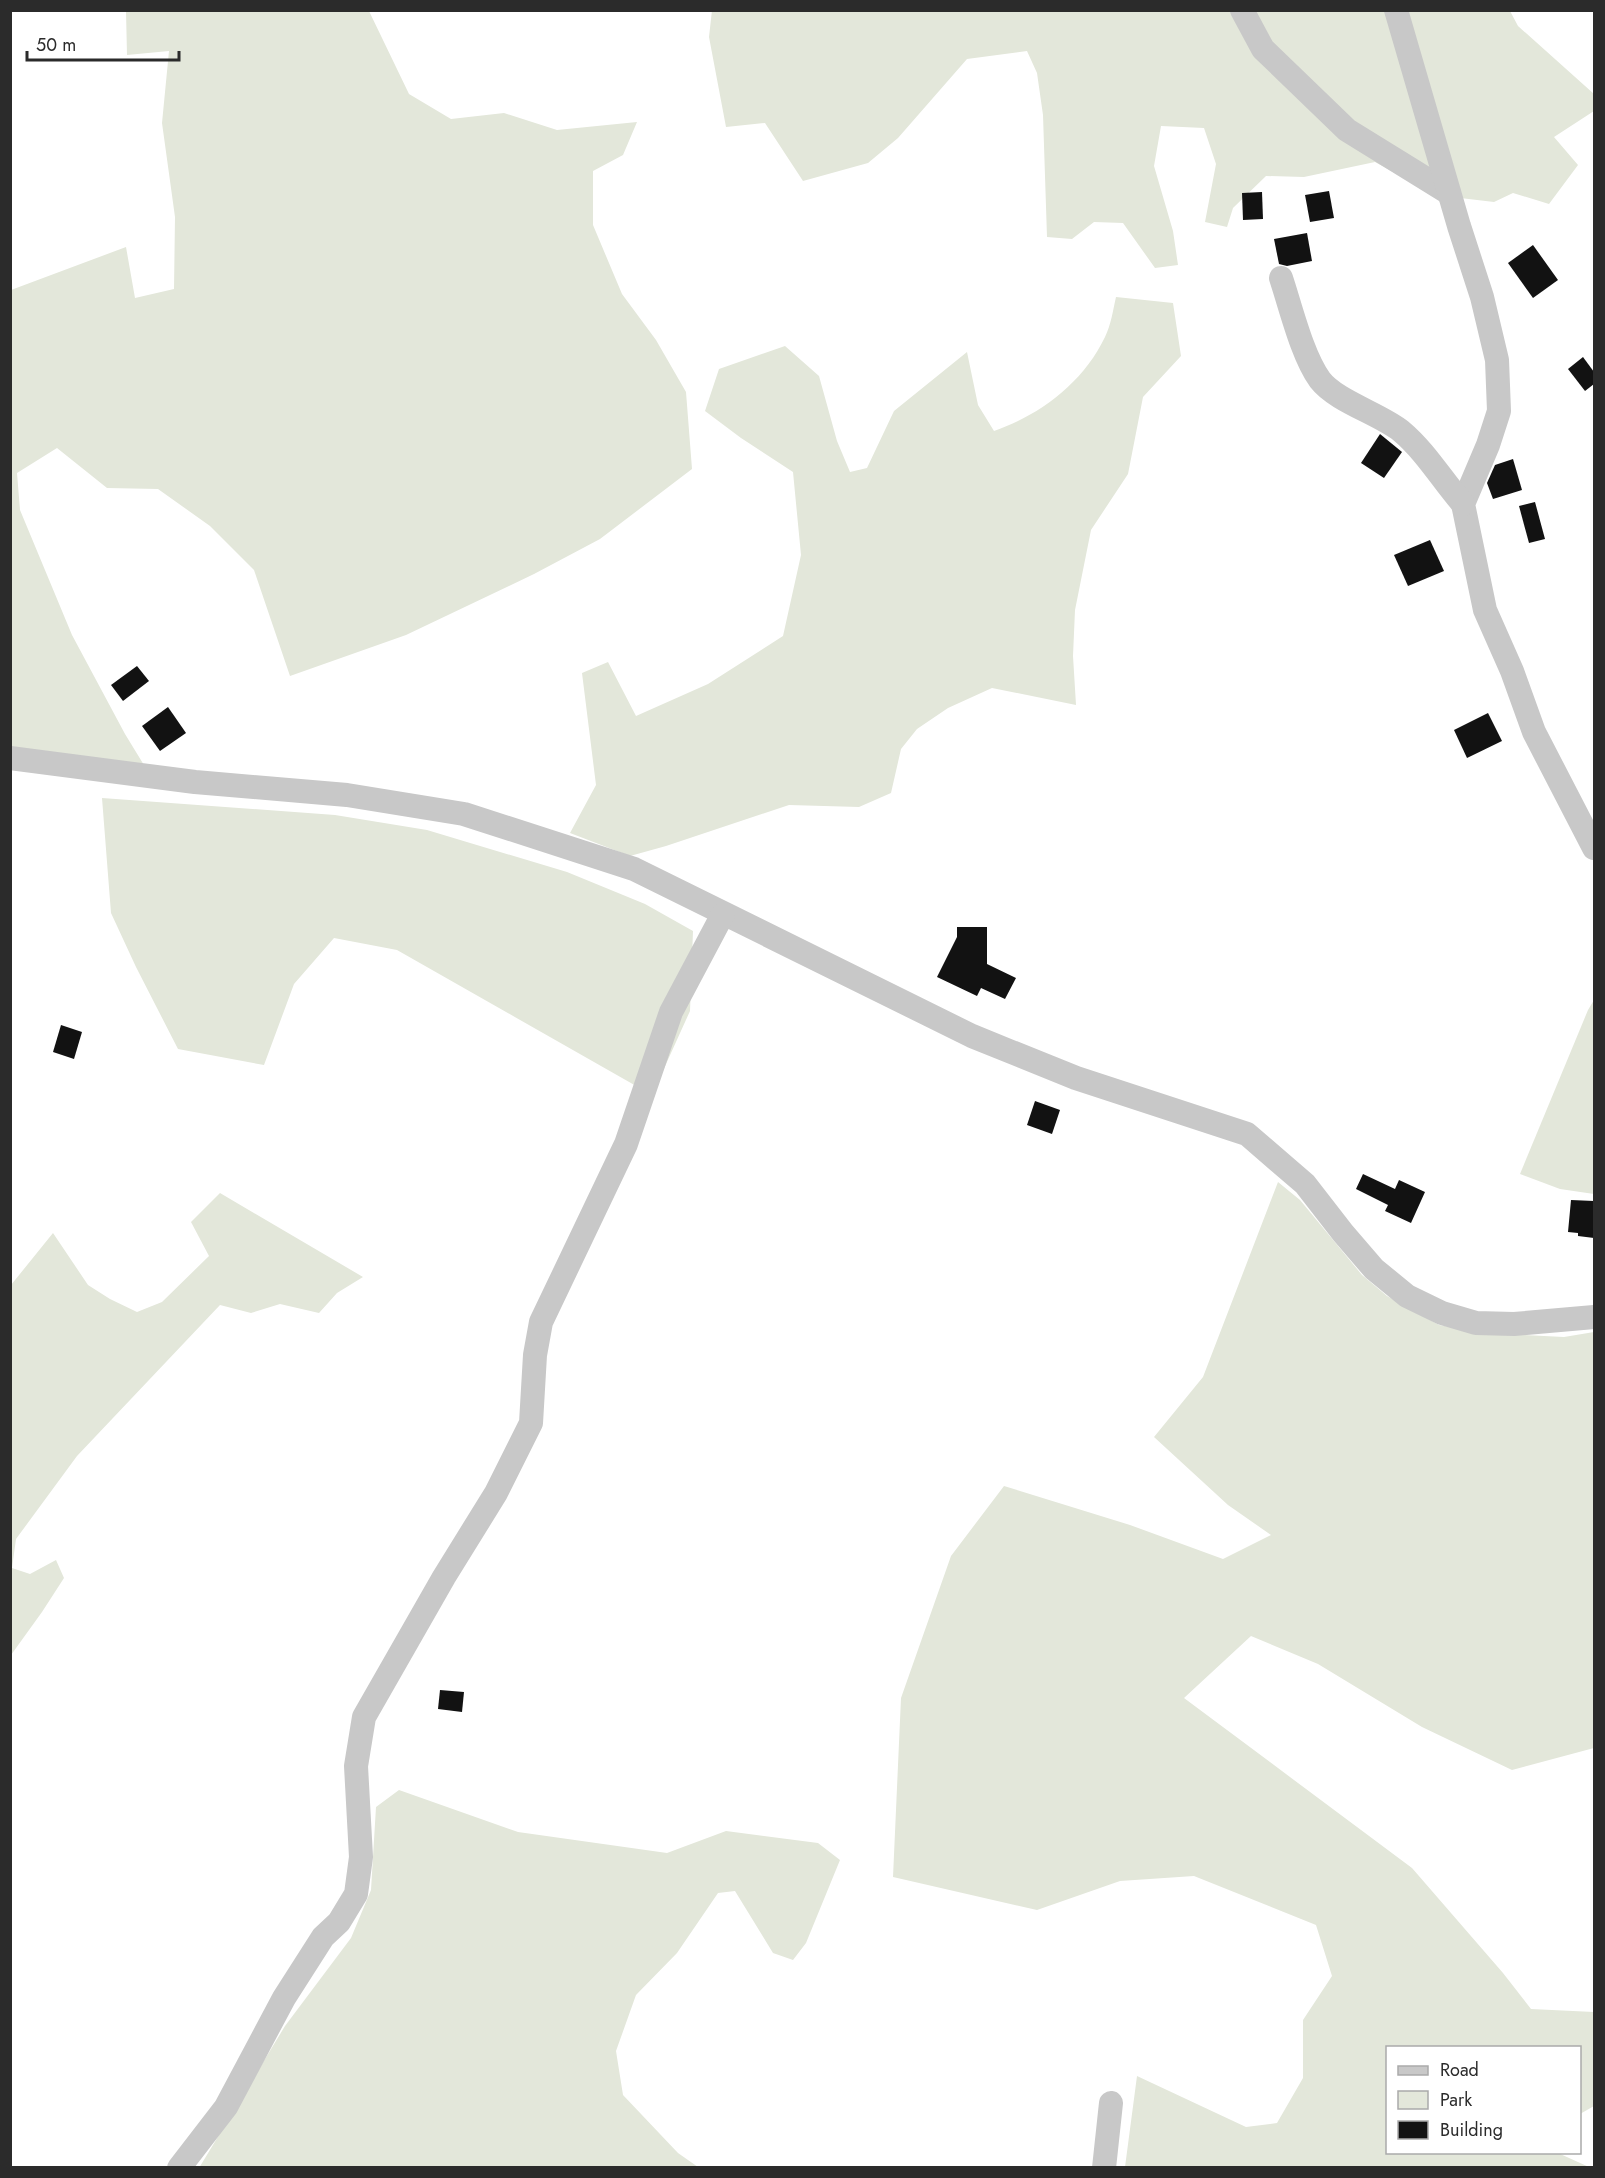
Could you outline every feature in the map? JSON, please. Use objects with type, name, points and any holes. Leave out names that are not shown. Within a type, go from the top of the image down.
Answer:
[{"type":"street","points":[[1242,10],[1263,49],[1347,130],[1449,193]]},
{"type":"street","points":[[1396,10],[1482,297],[1497,360],[1499,411],[1488,445],[1463,504]]},
{"type":"street","points":[[1281,278],[1311,366],[1322,383],[1400,430],[1429,458],[1463,504],[1485,610],[1512,671],[1534,732],[1594,848]]},
{"type":"street","points":[[10,758],[195,782],[347,795],[464,814],[634,869],[972,1036],[1076,1078],[1247,1134],[1305,1184],[1342,1233],[1374,1269],[1407,1296],[1442,1313],[1476,1323],[1514,1324],[1594,1317]]},
{"type":"street","points":[[179,2168],[226,2107],[284,1998],[323,1937],[339,1922],[356,1894],[361,1857],[356,1766],[364,1717],[444,1577],[496,1493],[531,1424],[535,1355],[541,1322],[626,1144],[671,1012],[723,914]]},
{"type":"street","points":[[1104,2168],[1111,2103]]},
{"type":"green space","points":[[712,10],[1510,11],[1518,26],[1594,94],[1594,111],[1554,137],[1578,165],[1549,204],[1513,193],[1494,202],[1435,195],[1375,162],[1304,177],[1266,176],[1233,208],[1227,227],[1205,222],[1216,164],[1204,128],[1161,126],[1154,166],[1173,231],[1178,265],[1155,268],[1123,223],[1094,222],[1072,239],[1047,237],[1043,115],[1037,73],[1027,51],[967,59],[898,138],[868,163],[803,181],[765,123],[726,127],[709,37]]},
{"type":"green space","points":[[126,11],[369,11],[409,94],[451,119],[504,113],[557,130],[637,122],[623,155],[593,171],[593,225],[622,294],[656,340],[686,392],[692,469],[600,539],[534,574],[406,635],[290,676],[254,570],[210,526],[158,489],[107,488],[57,448],[17,473],[20,510],[72,635],[147,770],[11,753],[11,290],[126,247],[135,298],[174,289],[175,217],[162,123],[169,51],[127,55]]},
{"type":"green space","points":[[1116,297],[1173,303],[1181,356],[1143,397],[1128,474],[1091,530],[1075,610],[1073,656],[1076,705],[992,688],[948,708],[917,729],[901,749],[891,793],[859,807],[789,805],[630,856],[570,833],[596,785],[582,673],[608,662],[636,716],[708,684],[783,636],[801,555],[793,472],[705,411],[719,369],[785,346],[819,376],[837,441],[850,472],[867,468],[894,411],[967,352],[978,405],[994,431],[1044,406],[1072,383],[1096,354],[1109,328]]},
{"type":"green space","points":[[102,798],[335,815],[427,830],[567,872],[645,904],[693,931],[690,1011],[652,1095],[397,950],[334,938],[294,984],[264,1065],[178,1049],[111,913]]},
{"type":"green space","points":[[1594,1000],[1594,1194],[1560,1189],[1520,1174]]},
{"type":"green space","points":[[1278,1182],[1300,1200],[1362,1275],[1387,1296],[1439,1325],[1486,1333],[1564,1337],[1594,1332],[1594,1748],[1512,1770],[1422,1727],[1318,1664],[1251,1636],[1184,1698],[1412,1868],[1503,1973],[1531,2009],[1594,2012],[1594,2106],[1581,2113],[1581,2046],[1386,2046],[1386,2154],[1560,2154],[1589,2167],[1125,2167],[1137,2076],[1246,2127],[1277,2123],[1303,2078],[1303,2020],[1332,1976],[1316,1925],[1194,1876],[1120,1881],[1037,1910],[893,1877],[901,1698],[951,1556],[1004,1486],[1130,1525],[1223,1559],[1271,1535],[1228,1505],[1154,1437],[1203,1377]]},
{"type":"green space","points":[[220,1193],[363,1277],[337,1293],[319,1313],[280,1304],[251,1313],[220,1305],[77,1456],[16,1539],[12,1568],[30,1574],[56,1560],[64,1578],[11,1655],[11,1285],[53,1233],[88,1285],[110,1299],[137,1312],[162,1302],[209,1256],[191,1222]]},
{"type":"green space","points":[[399,1790],[518,1832],[667,1853],[726,1831],[818,1843],[840,1860],[806,1943],[793,1960],[773,1953],[735,1891],[718,1893],[677,1953],[636,1995],[616,2051],[623,2095],[678,2153],[698,2167],[199,2168],[285,2026],[351,1938],[371,1890],[376,1807]]},
{"type":"building","points":[[1329,191],[1334,218],[1310,222],[1305,195]]},
{"type":"building","points":[[1262,192],[1263,219],[1243,220],[1242,193]]},
{"type":"building","points":[[1307,233],[1312,261],[1287,266],[1279,264],[1274,239]]},
{"type":"building","points":[[1533,245],[1558,280],[1533,298],[1508,263]]},
{"type":"building","points":[[1583,357],[1594,372],[1594,384],[1585,391],[1568,369]]},
{"type":"building","points":[[1380,434],[1402,452],[1384,478],[1361,463]]},
{"type":"building","points":[[1513,459],[1522,490],[1493,499],[1487,483],[1495,465]]},
{"type":"building","points":[[1535,502],[1545,539],[1529,543],[1519,506]]},
{"type":"building","points":[[1430,540],[1444,571],[1408,586],[1394,555]]},
{"type":"building","points":[[137,666],[149,681],[123,701],[111,685]]},
{"type":"building","points":[[168,707],[186,733],[160,751],[142,726]]},
{"type":"building","points":[[1488,713],[1502,741],[1467,758],[1454,730]]},
{"type":"building","points":[[957,927],[987,927],[987,964],[1016,978],[1005,999],[981,988],[977,996],[937,977],[957,937]]},
{"type":"building","points":[[61,1025],[82,1032],[74,1059],[53,1052]]},
{"type":"building","points":[[1035,1101],[1060,1110],[1052,1134],[1027,1125]]},
{"type":"building","points":[[1363,1174],[1395,1189],[1399,1180],[1425,1192],[1411,1223],[1385,1211],[1388,1205],[1356,1189]]},
{"type":"building","points":[[1571,1200],[1594,1201],[1594,1238],[1568,1232]]},
{"type":"building","points":[[440,1690],[464,1692],[462,1712],[438,1709]]}]
